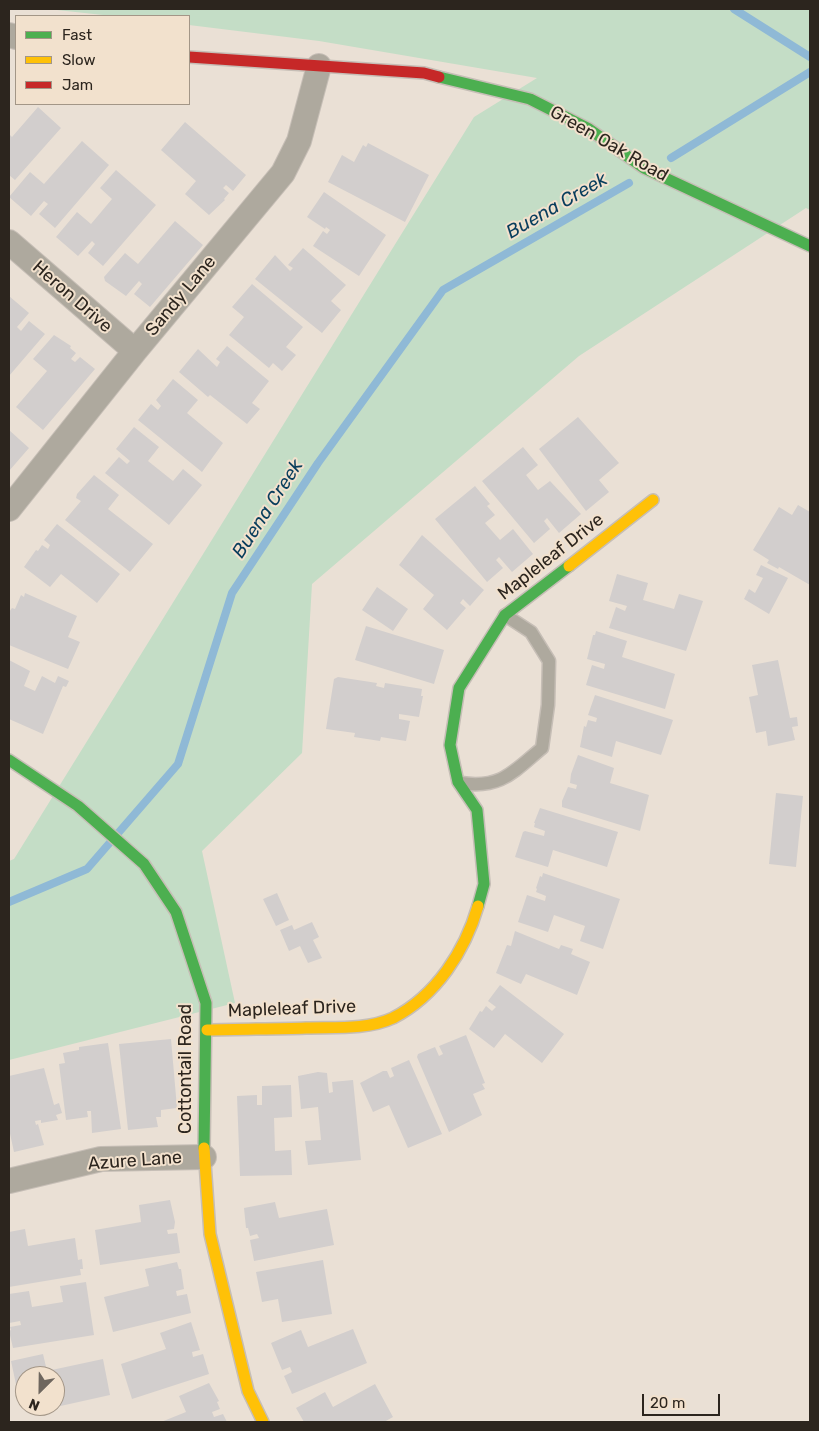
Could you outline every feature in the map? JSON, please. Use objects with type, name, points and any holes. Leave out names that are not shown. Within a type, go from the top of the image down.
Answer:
[{"type":"street","name":"Green Oak Road","points":[[190,57],[424,73],[530,98],[589,129],[644,168],[810,246]]},
{"type":"street","name":"Sandy Lane","points":[[9,509],[135,351],[283,173],[299,141],[319,66]]},
{"type":"street","name":"Heron Drive","points":[[9,242],[135,351]]},
{"type":"street","name":"Mapleleaf Drive","points":[[207,1030],[355,1027],[392,1018],[430,991],[449,968],[472,927],[484,884],[477,810],[458,782],[450,745],[460,688],[505,615],[653,500]]},
{"type":"street","name":"Cottontail Road","points":[[9,760],[78,806],[144,864],[176,912],[206,1003],[204,1157],[210,1234],[248,1391],[263,1422]]},
{"type":"street","name":"Azure Lane","points":[[9,1181],[101,1159],[204,1157]]},
{"type":"lane","points":[[458,782],[478,786],[505,779],[542,748],[548,704],[549,661],[532,632],[505,615]]},
{"type":"green space","points":[[48,9],[810,9],[810,210],[806,208],[579,356],[312,584],[302,753],[202,851],[235,1003],[9,1060],[9,861],[14,859],[474,117],[537,78],[319,41],[190,25],[190,15],[103,15]]},
{"type":"building","points":[[38,107],[61,128],[15,180],[9,175],[9,134],[12,137]]},
{"type":"building","points":[[185,122],[246,175],[233,191],[226,185],[223,188],[229,193],[225,200],[209,215],[185,194],[196,181],[161,150]]},
{"type":"building","points":[[82,141],[109,165],[55,228],[39,214],[48,204],[44,201],[31,216],[9,197],[30,172],[44,184]]},
{"type":"building","points":[[368,143],[429,175],[405,222],[328,182],[342,155],[354,162],[363,145],[366,147]]},
{"type":"building","points":[[116,170],[156,205],[103,266],[88,253],[95,244],[92,241],[78,256],[56,237],[77,212],[91,224],[112,199],[100,188]]},
{"type":"building","points":[[324,192],[386,235],[359,276],[313,246],[323,231],[327,234],[330,230],[326,227],[325,229],[307,217]]},
{"type":"building","points":[[175,221],[203,245],[150,307],[134,294],[142,284],[139,281],[126,296],[105,281],[104,277],[125,253],[138,264]]},
{"type":"building","points":[[303,248],[346,285],[331,301],[341,310],[322,333],[255,279],[275,255],[290,271],[293,268],[288,265]]},
{"type":"building","points":[[252,284],[303,327],[286,347],[296,355],[282,371],[273,363],[269,368],[229,335],[244,317],[232,307]]},
{"type":"building","points":[[9,296],[29,313],[17,327],[21,331],[29,321],[45,334],[9,376]]},
{"type":"building","points":[[54,335],[71,346],[70,348],[76,353],[71,359],[75,362],[80,357],[95,369],[43,430],[16,407],[47,371],[33,359]]},
{"type":"building","points":[[227,346],[269,381],[252,403],[260,409],[247,424],[210,395],[208,397],[179,372],[198,349],[217,367],[220,362],[216,359]]},
{"type":"building","points":[[173,379],[198,400],[187,413],[223,443],[202,472],[138,420],[151,404],[158,410],[161,406],[156,400]]},
{"type":"building","points":[[578,417],[619,463],[599,480],[609,492],[586,511],[539,449]]},
{"type":"building","points":[[134,427],[159,447],[148,461],[173,481],[183,469],[202,485],[169,525],[105,473],[119,457],[127,464],[130,461],[116,449]]},
{"type":"building","points":[[9,430],[29,448],[9,471]]},
{"type":"building","points":[[523,447],[538,465],[526,475],[538,490],[550,481],[581,514],[559,533],[547,518],[544,521],[550,529],[534,543],[482,481]]},
{"type":"building","points":[[94,475],[119,495],[108,509],[153,544],[130,572],[65,520],[81,501],[76,498],[77,494]]},
{"type":"building","points":[[475,486],[490,504],[487,506],[495,515],[485,523],[500,540],[513,529],[533,554],[512,572],[499,557],[496,560],[503,568],[487,582],[435,519]]},
{"type":"building","points":[[798,505],[810,512],[810,585],[779,567],[778,569],[767,563],[769,560],[753,550],[779,507],[792,515]]},
{"type":"building","points":[[57,524],[120,574],[97,603],[61,574],[50,587],[24,567],[42,545],[48,549],[50,545],[44,540]]},
{"type":"building","points":[[422,535],[484,590],[470,606],[463,599],[460,603],[466,608],[447,630],[423,609],[434,595],[399,565]]},
{"type":"building","points":[[761,565],[788,578],[769,614],[744,599],[749,589],[755,593],[763,578],[756,575]]},
{"type":"building","points":[[617,574],[648,583],[643,600],[674,609],[679,594],[703,601],[686,651],[609,628],[616,607],[625,611],[627,606],[609,601]]},
{"type":"building","points":[[377,587],[408,609],[393,631],[362,610]]},
{"type":"building","points":[[25,593],[77,616],[68,637],[80,642],[68,669],[9,645],[9,612],[12,608],[15,609],[21,595],[24,597]]},
{"type":"building","points":[[366,626],[444,650],[434,684],[355,660]]},
{"type":"building","points":[[596,631],[627,641],[622,657],[675,674],[665,709],[586,685],[592,665],[604,669],[605,664],[587,659],[593,635],[595,635]]},
{"type":"building","points":[[9,660],[30,671],[24,686],[35,691],[42,676],[55,683],[58,676],[69,681],[66,687],[63,686],[43,734],[9,719]]},
{"type":"building","points":[[778,660],[790,718],[797,717],[798,726],[792,727],[795,740],[768,746],[766,731],[756,733],[749,697],[758,695],[752,665]]},
{"type":"building","points":[[338,677],[377,683],[376,686],[384,688],[385,683],[422,689],[421,696],[423,696],[419,717],[399,714],[399,719],[410,721],[406,741],[381,737],[380,741],[354,737],[355,733],[326,729],[334,679]]},
{"type":"building","points":[[595,695],[673,720],[661,755],[616,741],[612,757],[580,747],[584,726],[586,727],[588,720],[596,722],[597,718],[588,715]]},
{"type":"building","points":[[578,755],[614,768],[610,783],[649,795],[640,831],[562,807],[562,801],[568,787],[576,789],[577,785],[570,783],[571,774]]},
{"type":"building","points":[[776,793],[803,796],[796,867],[769,864]]},
{"type":"building","points":[[540,808],[618,832],[607,867],[553,850],[548,867],[515,857],[523,832],[544,836],[545,831],[534,827]]},
{"type":"building","points":[[543,873],[620,899],[603,949],[580,941],[585,926],[554,915],[548,932],[518,922],[527,895],[545,901],[546,896],[536,892],[540,876],[542,877]]},
{"type":"building","points":[[277,893],[289,920],[276,926],[263,899]]},
{"type":"building","points":[[312,922],[319,937],[313,940],[322,958],[308,963],[300,946],[289,951],[280,930],[292,925],[294,930]]},
{"type":"building","points":[[515,931],[559,949],[561,945],[573,949],[571,954],[590,962],[577,995],[526,974],[521,984],[496,973],[507,945],[511,946]]},
{"type":"building","points":[[500,985],[564,1034],[542,1063],[505,1034],[494,1048],[469,1029],[480,1011],[482,1012],[486,1006],[492,1011],[496,1007],[488,1001]]},
{"type":"building","points":[[466,1035],[485,1083],[482,1084],[485,1089],[473,1094],[482,1115],[449,1132],[417,1057],[418,1054],[435,1047],[439,1056],[443,1054],[439,1046]]},
{"type":"building","points":[[171,1039],[177,1108],[161,1110],[161,1117],[156,1117],[158,1127],[128,1130],[119,1044]]},
{"type":"building","points":[[108,1043],[121,1129],[92,1133],[91,1111],[87,1111],[88,1117],[66,1120],[59,1064],[65,1063],[63,1053],[79,1050],[79,1047]]},
{"type":"building","points":[[409,1060],[442,1134],[408,1148],[389,1105],[373,1112],[360,1083],[383,1071],[387,1071],[390,1078],[394,1076],[391,1068]]},
{"type":"building","points":[[44,1068],[54,1105],[59,1103],[62,1113],[56,1115],[58,1120],[41,1123],[41,1120],[35,1121],[36,1125],[38,1124],[44,1145],[14,1152],[9,1129],[9,1076]]},
{"type":"building","points":[[318,1072],[327,1073],[329,1093],[333,1092],[332,1082],[353,1080],[361,1160],[308,1165],[305,1141],[321,1140],[318,1107],[301,1109],[298,1076]]},
{"type":"building","points":[[291,1085],[292,1117],[274,1118],[275,1151],[291,1150],[292,1175],[240,1176],[237,1096],[257,1095],[257,1105],[262,1105],[262,1086]]},
{"type":"building","points":[[170,1200],[175,1222],[174,1229],[167,1230],[168,1234],[177,1233],[180,1253],[100,1265],[95,1230],[141,1222],[139,1205]]},
{"type":"building","points":[[275,1202],[279,1218],[327,1209],[334,1245],[254,1261],[250,1240],[259,1238],[257,1234],[250,1236],[248,1228],[246,1228],[244,1208]]},
{"type":"building","points":[[25,1229],[28,1246],[75,1238],[78,1260],[82,1259],[83,1269],[80,1269],[81,1275],[9,1287],[9,1232]]},
{"type":"building","points":[[323,1260],[332,1314],[282,1322],[278,1299],[262,1302],[256,1272]]},
{"type":"building","points":[[177,1262],[179,1269],[181,1269],[184,1289],[176,1291],[177,1296],[187,1294],[191,1313],[113,1332],[104,1297],[149,1286],[145,1269]]},
{"type":"building","points":[[86,1282],[94,1335],[13,1348],[9,1331],[11,1330],[10,1327],[21,1325],[20,1321],[9,1323],[9,1294],[29,1291],[32,1307],[63,1302],[60,1286]]},
{"type":"building","points":[[191,1322],[200,1350],[192,1352],[193,1357],[203,1354],[209,1374],[132,1399],[121,1364],[166,1349],[160,1333]]},
{"type":"building","points":[[353,1329],[367,1363],[292,1394],[284,1376],[292,1372],[290,1367],[282,1370],[271,1343],[301,1330],[308,1347]]},
{"type":"building","points":[[43,1354],[46,1366],[15,1366],[15,1380],[11,1361]]},
{"type":"building","points":[[103,1359],[110,1395],[65,1405],[65,1367]]},
{"type":"building","points":[[209,1383],[219,1401],[217,1402],[220,1409],[212,1412],[214,1417],[223,1414],[227,1422],[161,1422],[186,1412],[179,1396]]},
{"type":"building","points":[[375,1384],[393,1417],[384,1422],[304,1422],[296,1408],[325,1392],[333,1407]]},
{"type":"waterway","points":[[734,9],[810,57]]},
{"type":"waterway","name":"Buena Creek","points":[[671,158],[810,72]]},
{"type":"waterway","name":"Buena Creek","points":[[9,902],[87,869],[178,764],[232,593],[318,463],[443,290],[629,183]]},
{"type":"traffic: fast","points":[[439,77],[530,99],[589,129],[644,168],[810,246]]},
{"type":"traffic: fast","points":[[478,906],[484,884],[477,810],[458,782],[450,745],[459,688],[505,615],[569,566]]},
{"type":"traffic: fast","points":[[9,760],[78,806],[144,864],[176,912],[206,1003],[204,1148]]},
{"type":"traffic: slow","points":[[569,566],[653,500]]},
{"type":"traffic: slow","points":[[207,1030],[350,1027],[383,1022],[393,1018],[423,998],[447,971],[465,939],[478,906]]},
{"type":"traffic: slow","points":[[204,1148],[210,1234],[248,1391],[263,1422]]},
{"type":"traffic: jam","points":[[190,57],[424,73],[439,77]]}]
